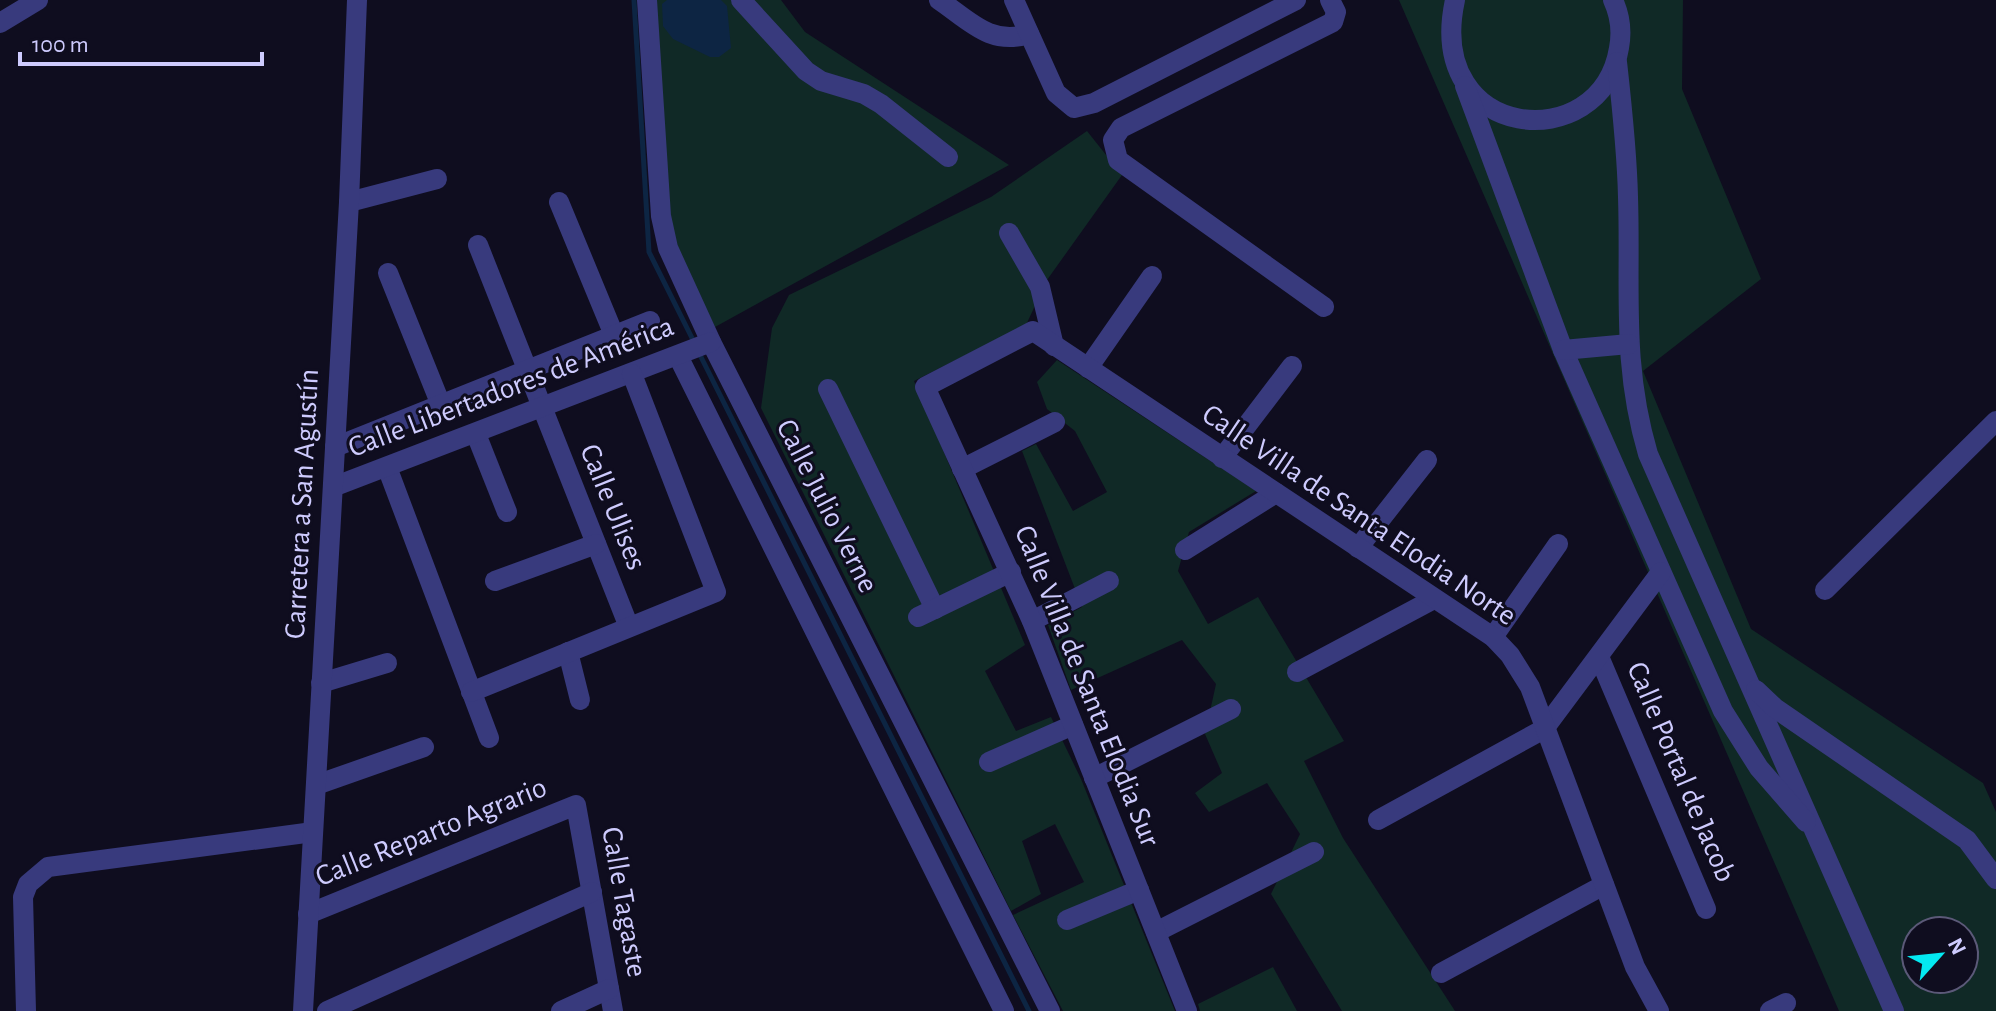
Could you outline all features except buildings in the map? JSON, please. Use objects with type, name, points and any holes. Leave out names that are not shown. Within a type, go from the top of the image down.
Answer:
[{"type":"street","points":[[6,13],[38,0]]},
{"type":"street","name":"Carretera a San Agustín","points":[[303,1011],[349,202],[357,0]]},
{"type":"street","name":"Calle Julio Verne","points":[[647,0],[661,216],[695,349],[1050,1011]]},
{"type":"street","points":[[741,0],[806,71],[821,81],[864,94],[881,104],[948,157]]},
{"type":"street","points":[[939,0],[993,37],[1009,40],[1029,34]]},
{"type":"street","points":[[1014,0],[1056,93],[1074,108],[1094,103],[1296,0]]},
{"type":"street","points":[[1324,307],[1118,160],[1113,140],[1121,128],[1333,22],[1336,12],[1330,0]]},
{"type":"street","points":[[1455,0],[1448,34],[1453,61],[1563,350],[1723,711],[1759,768],[1815,830]]},
{"type":"street","points":[[1613,0],[1621,35],[1617,62],[1628,198],[1629,344],[1635,409],[1648,454],[1894,1011]]},
{"type":"street","points":[[1465,86],[1484,105],[1508,117],[1535,121],[1561,117],[1585,105],[1604,86],[1617,62]]},
{"type":"street","points":[[349,202],[437,179]]},
{"type":"street","points":[[559,202],[614,335]]},
{"type":"street","points":[[1009,233],[1040,287],[1054,346]]},
{"type":"street","name":"Calle Ulises","points":[[478,245],[629,627]]},
{"type":"street","points":[[388,273],[441,405]]},
{"type":"street","points":[[1088,368],[1152,276]]},
{"type":"street","name":"Calle Libertadores de América","points":[[335,447],[650,321]]},
{"type":"street","name":"Calle Villa de Santa Elodia Norte","points":[[925,387],[1033,331],[1493,637],[1521,670],[1635,967],[1659,1011]]},
{"type":"street","points":[[1563,350],[1629,344]]},
{"type":"street","points":[[695,349],[1004,1011]]},
{"type":"street","name":"Calle Libertadores de América","points":[[333,487],[695,349]]},
{"type":"street","points":[[1222,458],[1292,366]]},
{"type":"street","points":[[471,692],[716,592],[632,374]]},
{"type":"street","name":"Calle Villa de Santa Elodia Sur","points":[[925,387],[1032,621],[1187,1011]]},
{"type":"street","points":[[828,389],[927,613],[1011,572]]},
{"type":"street","points":[[1825,590],[1996,421]]},
{"type":"street","points":[[962,469],[1055,422]]},
{"type":"street","points":[[476,434],[507,512]]},
{"type":"street","points":[[1358,548],[1427,460]]},
{"type":"street","points":[[387,467],[489,738]]},
{"type":"street","points":[[1185,550],[1276,493]]},
{"type":"street","points":[[495,581],[596,544]]},
{"type":"street","points":[[1493,637],[1558,544]]},
{"type":"street","name":"Calle Portal de Jacob","points":[[1544,729],[1600,659],[1661,572]]},
{"type":"street","points":[[1032,621],[1109,581]]},
{"type":"street","points":[[1297,672],[1434,599]]},
{"type":"street","points":[[568,652],[580,700]]},
{"type":"street","name":"Calle Portal de Jacob","points":[[1600,659],[1706,909]]},
{"type":"street","points":[[321,683],[387,663]]},
{"type":"street","points":[[1750,685],[1775,708],[1967,840],[1996,879]]},
{"type":"street","points":[[1094,778],[1231,709]]},
{"type":"street","points":[[989,762],[1073,725]]},
{"type":"street","points":[[1378,820],[1544,729]]},
{"type":"street","points":[[316,785],[424,747]]},
{"type":"street","name":"Calle Tagaste","points":[[576,805],[613,1011]]},
{"type":"street","name":"Calle Reparto Agrario","points":[[308,914],[576,805]]},
{"type":"street","points":[[26,1011],[23,897],[37,873],[48,867],[313,832]]},
{"type":"street","points":[[1156,932],[1314,852]]},
{"type":"street","points":[[1441,973],[1604,885]]},
{"type":"street","points":[[1067,920],[1139,890]]},
{"type":"street","points":[[327,1011],[592,892]]},
{"type":"street","points":[[561,1011],[609,989]]},
{"type":"green space","points":[[654,0],[781,0],[805,32],[1009,165],[715,327],[678,254],[667,200]]},
{"type":"green space","points":[[1399,0],[1683,0],[1682,89],[1761,279],[1643,371],[1751,629],[1983,783],[1996,812],[1996,1011],[1839,1011]]},
{"type":"green space","points":[[1087,131],[1122,175],[1047,280],[1026,325],[914,381],[1025,645],[985,671],[1016,731],[1051,717],[1081,779],[1175,1011],[1063,1011],[1013,915],[1084,882],[1055,824],[1022,841],[1041,894],[1011,911],[761,408],[772,328],[789,295],[991,197]]},
{"type":"green space","points":[[1057,360],[1256,491],[1189,532],[1178,571],[1208,624],[1258,597],[1344,741],[1304,761],[1343,838],[1455,1011],[1342,1011],[1271,894],[1300,834],[1267,783],[1209,812],[1195,793],[1222,773],[1205,734],[1216,684],[1182,640],[1071,690],[1048,625],[1082,607],[1022,451],[1036,444],[1073,511],[1107,492],[1075,431],[1047,409],[1037,382]]},
{"type":"green space","points":[[1273,967],[1297,1011],[1200,1011],[1198,1004]]},
{"type":"water","points":[[667,0],[721,0],[727,6],[731,48],[719,57],[710,57],[673,39],[663,26],[662,4]]},
{"type":"waterway","points":[[634,0],[649,252],[695,344]]},
{"type":"waterway","points":[[699,353],[1029,1011]]}]
